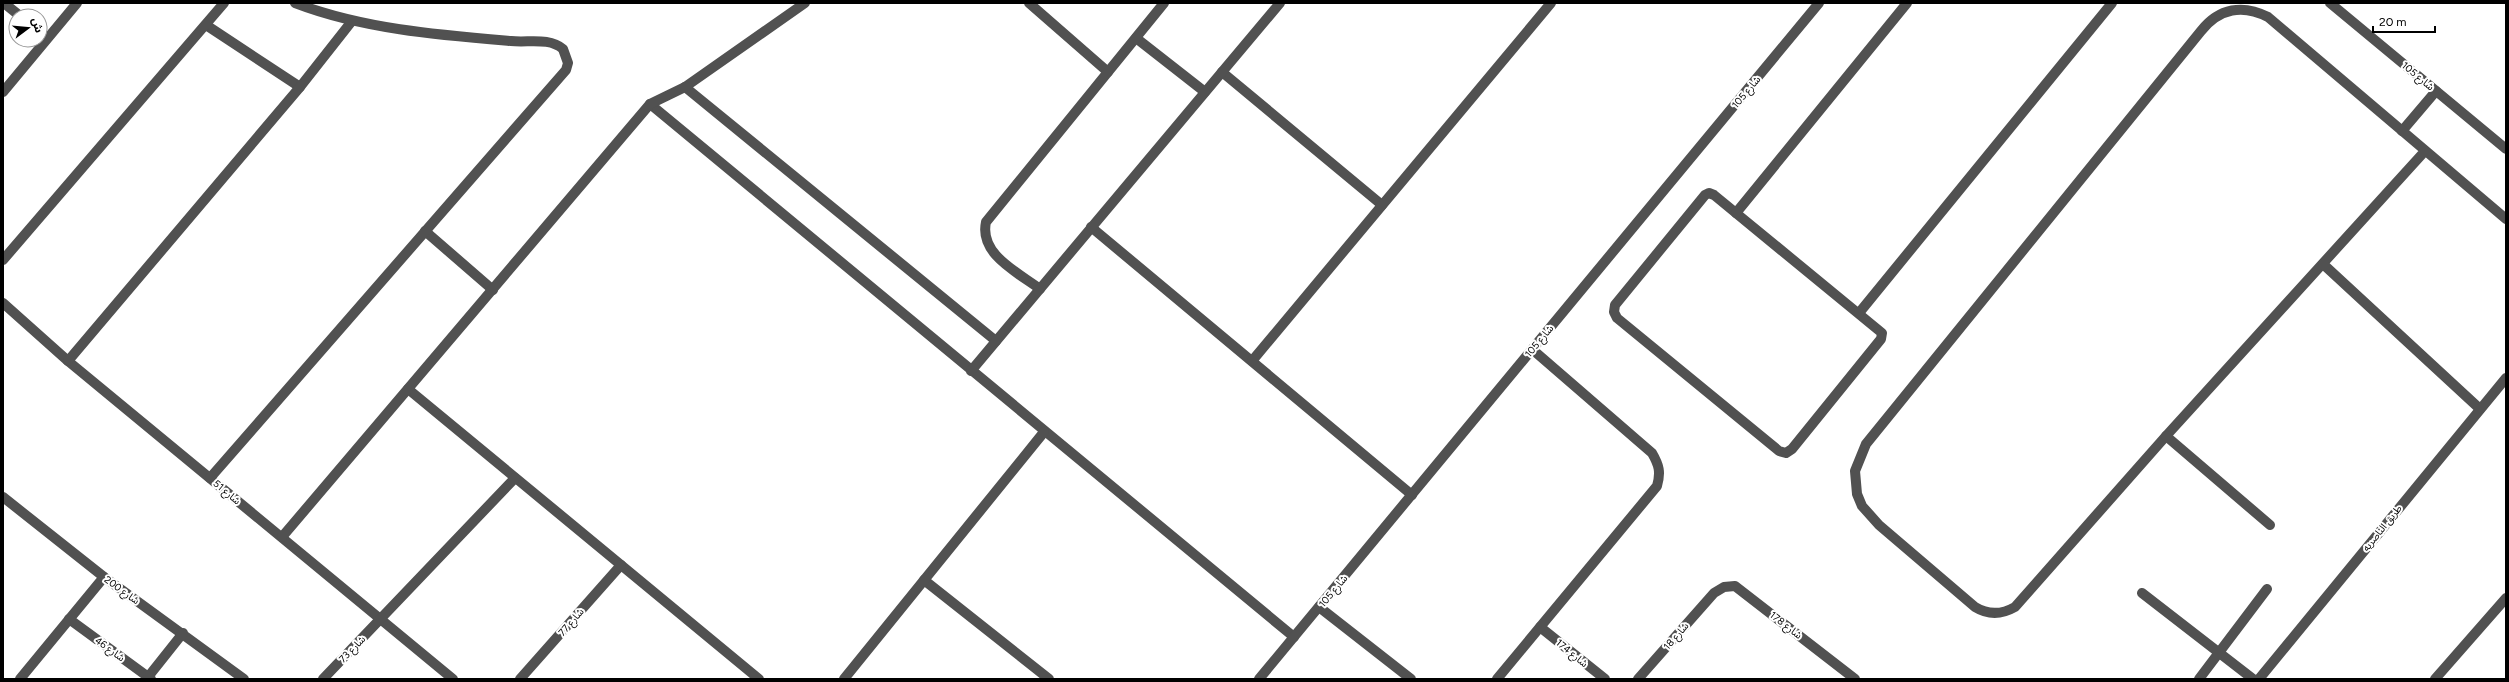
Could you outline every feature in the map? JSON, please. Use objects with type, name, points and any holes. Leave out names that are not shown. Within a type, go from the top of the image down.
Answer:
[{"type":"street","points":[[48,32],[77,3]]},
{"type":"street","points":[[3,260],[224,3]]},
{"type":"street","points":[[210,478],[566,70],[567,56],[563,49],[550,41],[525,42],[451,36],[352,20],[322,13],[295,3]]},
{"type":"street","points":[[282,537],[650,104],[684,86],[805,3]]},
{"type":"street","points":[[1029,3],[1108,72]]},
{"type":"street","points":[[1040,289],[996,256],[988,246],[984,233],[986,222],[1164,3]]},
{"type":"street","points":[[971,371],[1280,3]]},
{"type":"street","points":[[1252,361],[1551,3]]},
{"type":"street","name":"شارع 105","points":[[1259,679],[1819,3]]},
{"type":"street","points":[[1736,213],[1907,3]]},
{"type":"street","points":[[1859,313],[2112,3]]},
{"type":"street","name":"شارع 105","points":[[2330,3],[2506,149]]},
{"type":"street","points":[[2425,150],[2166,436],[2015,607],[1997,613],[1982,611],[1974,607],[1879,525],[1862,506],[1855,481],[1857,462],[1866,444],[2201,30],[2216,15],[2226,11],[2243,9],[2258,12],[2268,17],[2425,150],[2506,220]]},
{"type":"street","points":[[68,360],[300,87],[352,20]]},
{"type":"street","points":[[206,25],[300,87]]},
{"type":"street","points":[[1136,38],[1205,92]]},
{"type":"street","points":[[3,92],[35,48]]},
{"type":"street","points":[[1222,72],[1382,205]]},
{"type":"street","points":[[684,86],[996,341]]},
{"type":"street","points":[[2402,131],[2436,91]]},
{"type":"street","points":[[650,104],[1044,432],[1294,637]]},
{"type":"street","points":[[1714,194],[1859,313],[1880,330],[1881,338],[1792,449],[1786,453],[1779,451],[1617,318],[1614,312],[1616,305],[1705,195],[1714,194]]},
{"type":"street","points":[[1091,227],[1412,495]]},
{"type":"street","points":[[425,231],[493,290]]},
{"type":"street","points":[[2323,264],[2480,409]]},
{"type":"street","name":"شارع 51","points":[[3,303],[68,360],[453,679]]},
{"type":"street","points":[[1497,679],[1657,486],[1660,475],[1659,464],[1652,453],[1532,350]]},
{"type":"street","name":"طريق الناصريه","points":[[2264,677],[2506,378]]},
{"type":"street","points":[[408,389],[759,679]]},
{"type":"street","points":[[844,679],[1044,432]]},
{"type":"street","points":[[2166,436],[2270,524]]},
{"type":"street","name":"شارع 73","points":[[323,679],[515,478]]},
{"type":"street","name":"شارع 200","points":[[3,497],[104,577],[184,633],[244,679]]},
{"type":"street","name":"شارع 77","points":[[520,679],[621,565]]},
{"type":"street","points":[[20,679],[104,577]]},
{"type":"street","points":[[924,580],[1049,679]]},
{"type":"street","name":"شارع 178","points":[[1714,593],[1724,586],[1741,589],[1855,679]]},
{"type":"street","points":[[2199,679],[2267,589]]},
{"type":"street","name":"شارع 18","points":[[1638,679],[1714,593]]},
{"type":"street","points":[[2142,594],[2253,679]]},
{"type":"street","points":[[2434,679],[2506,598]]},
{"type":"street","points":[[1319,607],[1411,679]]},
{"type":"street","name":"شارع 46","points":[[69,619],[149,678]]},
{"type":"street","name":"شارع 174","points":[[1540,627],[1605,679]]},
{"type":"street","points":[[149,678],[184,633]]}]
